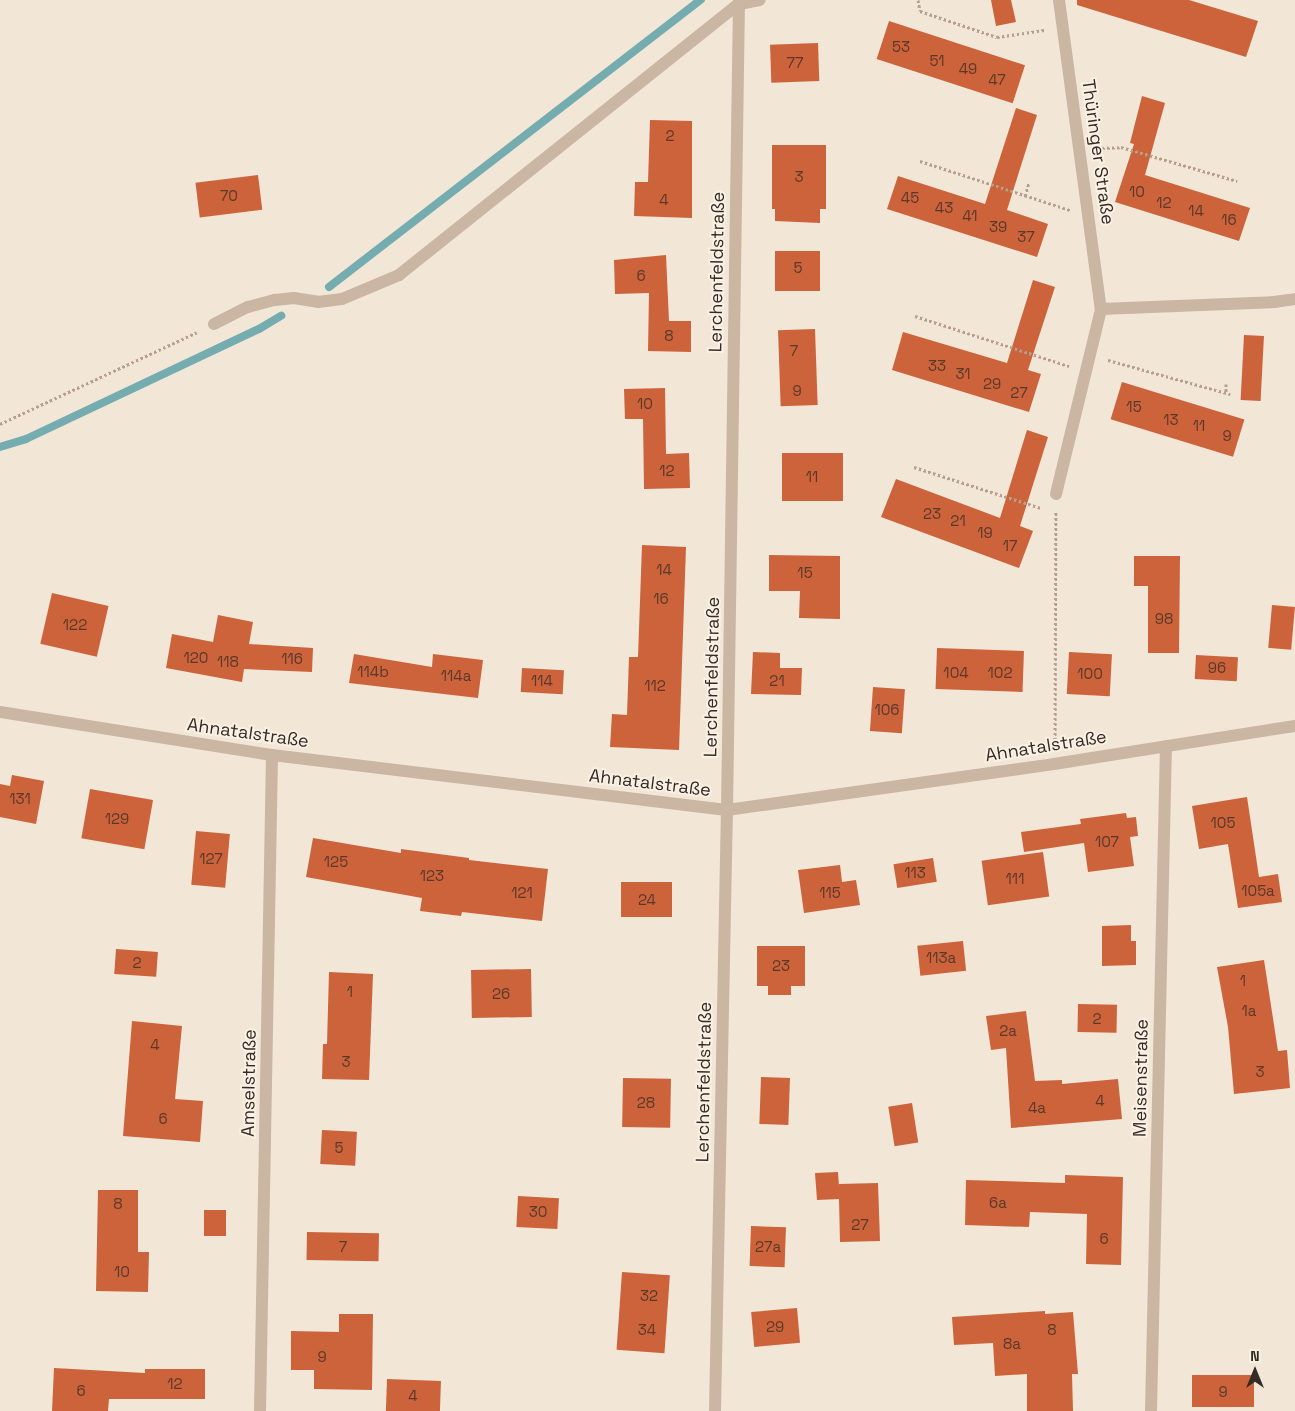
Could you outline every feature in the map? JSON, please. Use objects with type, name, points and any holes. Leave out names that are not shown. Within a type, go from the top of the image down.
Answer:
[{"type":"street","points":[[214,324],[248,307],[275,300],[294,298],[318,302],[342,299],[399,275],[739,2],[760,0]]},
{"type":"street","name":"Thüringer Straße","points":[[1056,494],[1101,309],[1059,0]]},
{"type":"street","name":"Lerchenfeldstraße","points":[[715,1411],[727,810],[739,2]]},
{"type":"street","points":[[1101,309],[1274,302],[1295,299]]},
{"type":"street","name":"Ahnatalstraße","points":[[0,712],[272,755],[727,810],[1054,764],[1295,726]]},
{"type":"street","name":"Meisenstraße","points":[[1151,1411],[1166,746]]},
{"type":"street","name":"Amselstraße","points":[[260,1411],[272,755]]},
{"type":"path","points":[[918,0],[920,11],[997,37],[1063,26]]},
{"type":"path","points":[[1079,148],[1121,147],[1237,181]]},
{"type":"path","points":[[920,161],[1067,210],[1088,209]]},
{"type":"path","points":[[1025,196],[1029,184]]},
{"type":"path","points":[[915,316],[1086,372]]},
{"type":"path","points":[[0,424],[214,324]]},
{"type":"path","points":[[1090,355],[1228,394],[1226,384]]},
{"type":"path","points":[[914,467],[1056,513]]},
{"type":"path","points":[[1054,764],[1056,494]]},
{"type":"building","points":[[991,0],[1011,0],[1016,22],[996,26]]},
{"type":"building","points":[[1077,0],[1189,0],[1258,21],[1246,57],[1077,5]]},
{"type":"building","points":[[889,21],[1025,65],[1013,103],[877,59]]},
{"type":"building","points":[[818,43],[819,81],[771,83],[770,45]]},
{"type":"building","points":[[1142,96],[1165,103],[1145,175],[1250,208],[1239,241],[1115,202],[1134,144],[1130,143]]},
{"type":"building","points":[[1016,108],[1037,115],[1007,210],[1048,224],[1037,257],[887,209],[898,176],[985,204]]},
{"type":"building","points":[[650,120],[692,121],[692,218],[634,216],[635,182],[648,182]]},
{"type":"building","points":[[772,145],[826,145],[826,209],[820,209],[820,223],[775,221],[775,209],[772,209]]},
{"type":"building","points":[[258,175],[262,210],[200,217],[195,183]]},
{"type":"building","points":[[775,251],[820,251],[820,291],[775,291]]},
{"type":"building","points":[[666,255],[669,321],[691,321],[691,352],[648,351],[649,293],[615,294],[614,260]]},
{"type":"building","points":[[1033,280],[1055,287],[1028,370],[1041,374],[1029,412],[892,370],[903,332],[1007,363]]},
{"type":"building","points":[[815,329],[818,405],[781,406],[778,330]]},
{"type":"building","points":[[1244,335],[1264,336],[1261,401],[1241,400]]},
{"type":"building","points":[[1122,382],[1244,419],[1233,457],[1111,419]]},
{"type":"building","points":[[665,388],[666,454],[689,453],[690,488],[644,489],[643,419],[625,419],[624,389]]},
{"type":"building","points":[[1027,430],[1048,437],[1020,526],[1033,531],[1019,568],[881,517],[896,479],[1000,518]]},
{"type":"building","points":[[782,453],[843,453],[843,501],[782,501]]},
{"type":"building","points":[[642,545],[686,547],[679,750],[610,747],[612,714],[627,715],[629,657],[638,657]]},
{"type":"building","points":[[769,555],[840,556],[840,619],[799,618],[800,591],[769,591]]},
{"type":"building","points":[[1134,556],[1180,556],[1179,653],[1148,653],[1148,586],[1134,586]]},
{"type":"building","points":[[52,593],[109,606],[97,657],[40,644]]},
{"type":"building","points":[[1272,605],[1295,607],[1291,650],[1268,648]]},
{"type":"building","points":[[218,615],[253,622],[249,644],[313,648],[312,672],[244,669],[242,682],[166,668],[172,634],[213,642]]},
{"type":"building","points":[[937,648],[1024,651],[1023,692],[936,689]]},
{"type":"building","points":[[753,652],[780,653],[780,668],[802,668],[801,695],[751,694]]},
{"type":"building","points":[[1069,652],[1112,654],[1110,696],[1067,694]]},
{"type":"building","points":[[354,654],[432,667],[433,654],[483,660],[478,698],[349,683]]},
{"type":"building","points":[[1196,655],[1238,657],[1237,681],[1195,679]]},
{"type":"building","points":[[522,668],[564,670],[563,694],[521,692]]},
{"type":"building","points":[[873,687],[905,689],[902,733],[870,731]]},
{"type":"building","points":[[12,775],[44,781],[36,824],[0,817],[0,784],[10,786]]},
{"type":"building","points":[[90,789],[153,800],[144,849],[81,838]]},
{"type":"building","points":[[1247,797],[1259,877],[1278,874],[1282,902],[1238,908],[1228,844],[1199,849],[1192,806]]},
{"type":"building","points":[[1126,813],[1127,818],[1136,817],[1138,836],[1130,837],[1134,866],[1088,872],[1084,843],[1024,852],[1021,832],[1081,824],[1080,819]]},
{"type":"building","points":[[196,831],[230,834],[225,888],[191,885]]},
{"type":"building","points":[[313,838],[401,853],[401,849],[469,858],[469,860],[548,869],[542,921],[462,912],[461,916],[420,911],[422,898],[306,877]]},
{"type":"building","points":[[1043,852],[1049,897],[988,905],[982,861]]},
{"type":"building","points":[[933,858],[937,882],[897,888],[893,864]]},
{"type":"building","points":[[840,865],[842,882],[856,880],[860,905],[804,913],[798,870]]},
{"type":"building","points":[[621,882],[672,882],[672,917],[621,917]]},
{"type":"building","points":[[1131,925],[1131,941],[1136,941],[1136,965],[1102,966],[1102,926]]},
{"type":"building","points":[[963,941],[966,971],[920,976],[917,946]]},
{"type":"building","points":[[757,946],[805,946],[805,986],[791,986],[791,995],[768,995],[768,986],[757,986]]},
{"type":"building","points":[[116,949],[158,952],[156,977],[114,974]]},
{"type":"building","points":[[1264,960],[1278,1051],[1287,1050],[1290,1088],[1234,1094],[1228,1027],[1217,967]]},
{"type":"building","points":[[531,969],[532,1017],[472,1018],[471,970]]},
{"type":"building","points":[[329,972],[373,974],[369,1080],[322,1079],[323,1044],[327,1044]]},
{"type":"building","points":[[1078,1004],[1117,1005],[1117,1033],[1078,1032]]},
{"type":"building","points":[[1026,1011],[1035,1081],[1062,1080],[1062,1084],[1118,1079],[1122,1119],[1011,1128],[1006,1048],[991,1050],[986,1016]]},
{"type":"building","points":[[132,1021],[182,1026],[175,1099],[203,1101],[200,1142],[123,1136]]},
{"type":"building","points":[[761,1077],[790,1078],[788,1125],[759,1124]]},
{"type":"building","points":[[623,1078],[671,1079],[670,1128],[622,1127]]},
{"type":"building","points":[[912,1103],[918,1143],[895,1146],[888,1107]]},
{"type":"building","points":[[322,1130],[357,1132],[355,1166],[320,1164]]},
{"type":"building","points":[[838,1172],[839,1187],[839,1184],[878,1183],[880,1241],[840,1242],[839,1199],[817,1200],[815,1173]]},
{"type":"building","points":[[1065,1175],[1123,1177],[1121,1265],[1086,1264],[1087,1214],[1030,1212],[1029,1227],[965,1225],[966,1180],[1065,1183]]},
{"type":"building","points":[[98,1190],[138,1190],[138,1252],[149,1252],[148,1292],[96,1291]]},
{"type":"building","points":[[518,1196],[559,1198],[557,1229],[516,1227]]},
{"type":"building","points":[[204,1210],[226,1210],[226,1236],[204,1236]]},
{"type":"building","points":[[751,1226],[786,1227],[785,1267],[750,1266]]},
{"type":"building","points":[[307,1232],[379,1233],[379,1261],[307,1260]]},
{"type":"building","points":[[622,1272],[670,1275],[664,1353],[617,1350]]},
{"type":"building","points":[[797,1308],[800,1343],[754,1347],[751,1312]]},
{"type":"building","points":[[1045,1311],[1045,1314],[1073,1312],[1078,1374],[1072,1374],[1073,1411],[1027,1411],[1027,1374],[995,1376],[993,1343],[954,1345],[952,1317]]},
{"type":"building","points":[[339,1314],[373,1314],[372,1390],[314,1389],[314,1370],[291,1370],[291,1331],[339,1332]]},
{"type":"building","points":[[54,1368],[145,1373],[145,1369],[205,1369],[205,1399],[109,1399],[108,1411],[52,1411]]},
{"type":"building","points":[[1192,1375],[1254,1375],[1254,1407],[1192,1407]]},
{"type":"building","points":[[387,1379],[441,1381],[440,1411],[386,1411]]},
{"type":"waterway","points":[[329,287],[701,0]]},
{"type":"waterway","points":[[0,447],[26,439],[259,329],[281,316]]}]
